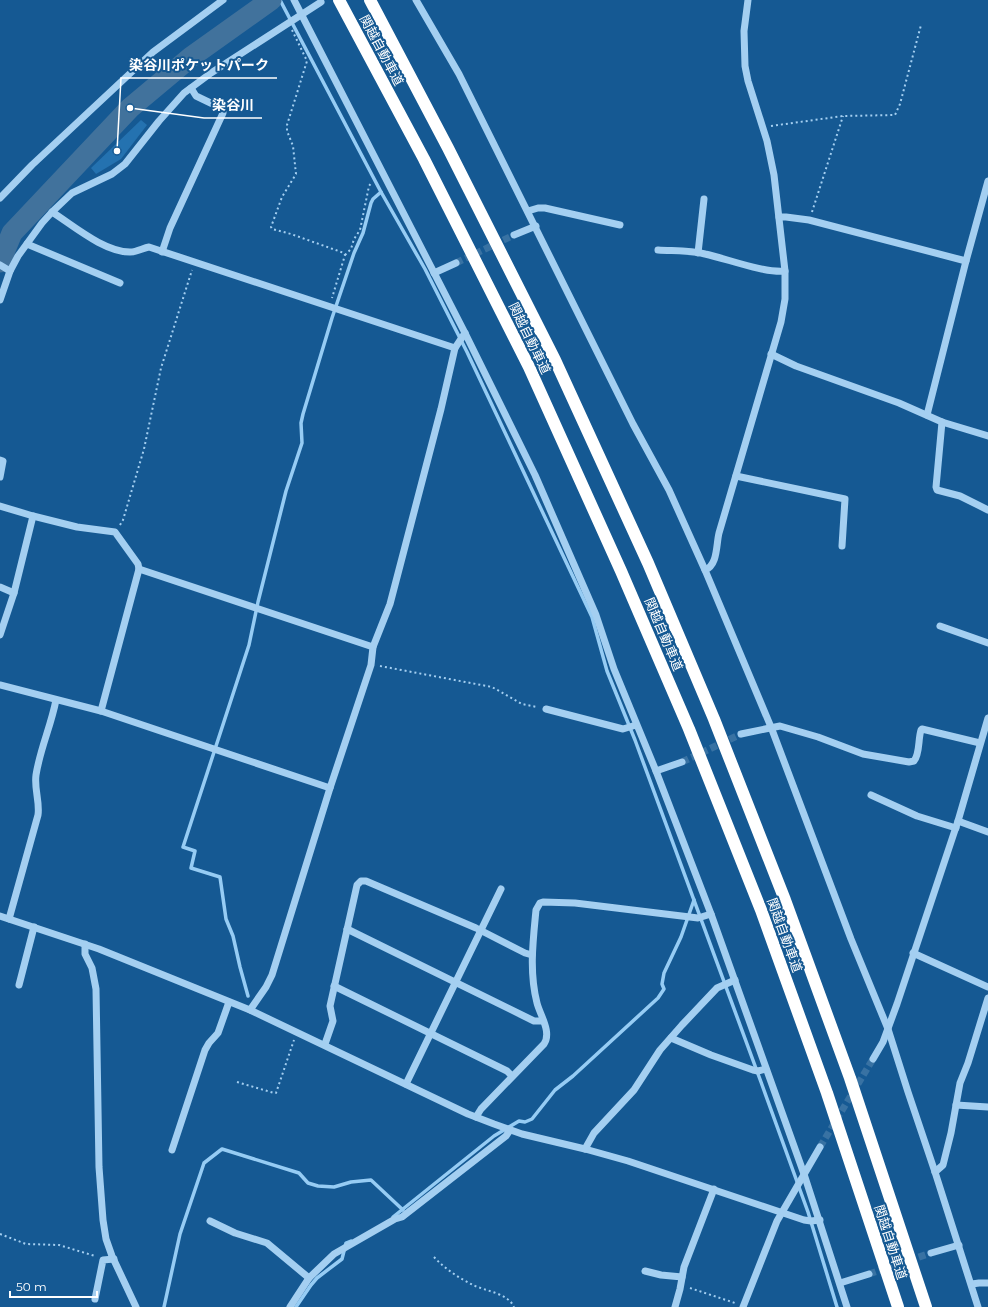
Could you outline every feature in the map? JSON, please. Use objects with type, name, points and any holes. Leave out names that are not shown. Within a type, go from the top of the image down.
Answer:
[{"type":"highway","name":"関越自動車道","points":[[339,0],[424,159],[529,367],[621,571],[689,729],[761,910],[825,1086],[898,1307]]},
{"type":"highway","name":"関越自動車道","points":[[370,0],[448,148],[555,360],[648,563],[705,698],[785,900],[850,1078],[926,1307]]},
{"type":"street","points":[[0,198],[27,170],[153,52],[223,0]]},
{"type":"street","points":[[294,0],[465,333],[538,482],[596,615],[614,669],[656,771],[711,914],[820,1220],[847,1307]]},
{"type":"street","points":[[416,0],[460,74],[633,424],[669,490],[705,570],[771,727],[851,939],[888,1029],[972,1284],[978,1307]]},
{"type":"street","points":[[705,570],[709,569],[713,563],[719,533],[781,322],[785,299],[785,271],[772,161],[763,127],[748,82],[745,66],[744,31],[748,0]]},
{"type":"street","points":[[0,300],[6,268],[27,244],[42,223],[72,193],[112,174],[125,164],[173,104],[191,88],[288,22],[300,12],[321,2]]},
{"type":"street","points":[[162,252],[170,228],[223,113],[223,110],[220,108],[196,96],[191,88]]},
{"type":"street","points":[[927,415],[966,261],[985,206],[988,181]]},
{"type":"street","points":[[698,253],[704,198]]},
{"type":"street","points":[[528,212],[538,208],[545,208],[620,225]]},
{"type":"street","points":[[52,212],[105,245],[116,249],[131,252],[149,247],[455,348]]},
{"type":"street","points":[[779,217],[809,220],[966,261]]},
{"type":"street","points":[[514,235],[536,226]]},
{"type":"street","points":[[27,244],[120,283]]},
{"type":"street","points":[[658,250],[698,253],[759,268],[785,271]]},
{"type":"street","points":[[434,274],[456,263]]},
{"type":"street","points":[[250,1010],[266,987],[272,975],[330,788],[371,665],[373,647],[390,604],[439,417],[455,348],[465,333]]},
{"type":"street","points":[[771,354],[796,366],[899,403],[942,422],[988,436]]},
{"type":"street","points":[[942,422],[937,490],[960,496],[988,510]]},
{"type":"street","points":[[0,460],[3,462],[3,465],[0,477]]},
{"type":"street","points":[[736,476],[845,499],[842,546]]},
{"type":"street","points":[[0,506],[33,516],[87,529],[115,532],[138,564],[139,569],[101,711]]},
{"type":"street","points":[[0,635],[14,593],[33,516]]},
{"type":"street","points":[[139,569],[373,647]]},
{"type":"street","points":[[0,587],[14,593]]},
{"type":"street","points":[[940,626],[988,643]]},
{"type":"street","points":[[0,685],[101,711],[330,788]]},
{"type":"street","points":[[9,919],[38,815],[39,804],[36,788],[36,776],[41,749],[56,700]]},
{"type":"street","points":[[546,709],[623,729],[636,725]]},
{"type":"street","points":[[873,1059],[883,1042],[888,1029],[957,824],[988,718]]},
{"type":"street","points":[[741,734],[780,726],[812,735],[862,754],[909,762],[914,761],[916,758],[919,736],[922,729],[980,743]]},
{"type":"street","points":[[656,771],[682,762]]},
{"type":"street","points":[[871,795],[917,816],[988,832]]},
{"type":"street","points":[[325,1044],[333,1021],[330,1006],[357,885],[363,880],[481,931],[532,955]]},
{"type":"street","points":[[406,1084],[501,889]]},
{"type":"street","points":[[476,1117],[481,1109],[546,1042],[547,1032],[538,1008],[534,989],[532,955],[536,910],[540,903],[575,902],[698,918],[711,914]]},
{"type":"street","points":[[0,916],[85,944],[250,1010],[325,1044],[476,1117],[510,1130],[585,1149],[809,1221],[820,1220]]},
{"type":"street","points":[[19,985],[34,927]]},
{"type":"street","points":[[348,929],[534,1021],[543,1021]]},
{"type":"street","points":[[85,944],[85,954],[92,968],[96,989],[102,1210],[106,1239],[136,1307]]},
{"type":"street","points":[[913,954],[988,987]]},
{"type":"street","points":[[585,1149],[594,1133],[634,1090],[660,1050],[717,988],[734,980]]},
{"type":"street","points":[[334,986],[507,1071],[512,1076]]},
{"type":"street","points":[[935,1172],[943,1164],[960,1083],[988,998]]},
{"type":"street","points":[[172,1150],[205,1050],[218,1033],[230,1002]]},
{"type":"street","points":[[671,1038],[711,1055],[753,1070],[758,1071],[766,1069]]},
{"type":"street","points":[[956,1104],[988,1107]]},
{"type":"street","points":[[290,1307],[309,1278],[334,1254],[395,1219],[402,1217],[506,1136],[510,1130]]},
{"type":"street","points":[[743,1306],[777,1221],[820,1147]]},
{"type":"street","points":[[675,1307],[684,1268],[714,1190]]},
{"type":"street","points":[[210,1221],[235,1233],[267,1243],[309,1278]]},
{"type":"street","points":[[931,1253],[959,1245]]},
{"type":"street","points":[[95,1299],[103,1260],[114,1259]]},
{"type":"street","points":[[645,1271],[682,1277]]},
{"type":"street","points":[[840,1283],[869,1274]]},
{"type":"street","points":[[972,1284],[988,1284]]},
{"type":"path","points":[[288,22],[307,61],[287,125],[293,146],[296,174],[282,197],[271,227],[344,253],[345,255]]},
{"type":"path","points":[[763,127],[843,116],[896,115],[921,25]]},
{"type":"path","points":[[809,220],[843,116]]},
{"type":"path","points":[[330,307],[345,255],[351,249],[356,235],[360,230],[369,186],[372,182]]},
{"type":"path","points":[[115,532],[123,520],[144,449],[165,353],[194,263]]},
{"type":"path","points":[[371,665],[492,687],[522,704],[546,709]]},
{"type":"path","points":[[237,1082],[274,1094],[276,1093],[297,1031]]},
{"type":"path","points":[[0,1234],[26,1244],[59,1245],[104,1260]]},
{"type":"path","points":[[434,1258],[448,1270],[472,1285],[506,1298],[514,1307]]},
{"type":"path","points":[[681,1285],[743,1306]]},
{"type":"shaded area","points":[[141,120],[147,125],[121,159],[96,174],[91,168]]},
{"type":"waterway","points":[[0,262],[12,233],[130,108],[191,57],[271,0]]},
{"type":"waterway","points":[[280,0],[381,192],[425,269],[467,352],[592,617],[607,671],[635,740],[808,1212],[837,1307]]},
{"type":"waterway","points":[[248,996],[233,936],[226,919],[220,877],[191,868],[195,851],[183,847],[249,645],[258,602],[286,491],[302,443],[301,423],[303,414],[332,318],[354,253],[363,233],[371,203],[373,199],[381,192]]},
{"type":"waterway","points":[[393,1217],[494,1136],[519,1121],[525,1122],[532,1119],[555,1090],[573,1076],[658,998],[664,989],[662,984],[664,973],[681,937],[694,900]]},
{"type":"waterway","points":[[164,1307],[180,1234],[204,1163],[222,1149],[299,1173],[308,1183],[318,1186],[334,1187],[351,1182],[371,1180],[403,1210]]},
{"type":"waterway","points":[[296,1307],[317,1278],[342,1259],[346,1243],[351,1241]]},
{"type":"tunnel","points":[[456,263],[514,235]]},
{"type":"tunnel","points":[[682,762],[741,734]]},
{"type":"tunnel","points":[[820,1147],[873,1059]]},
{"type":"tunnel","points":[[869,1274],[931,1253]]},
{"type":"place","name":"染谷川","points":[[130,108]]},
{"type":"place","name":"染谷川ポケットパーク","points":[[117,151]]}]
